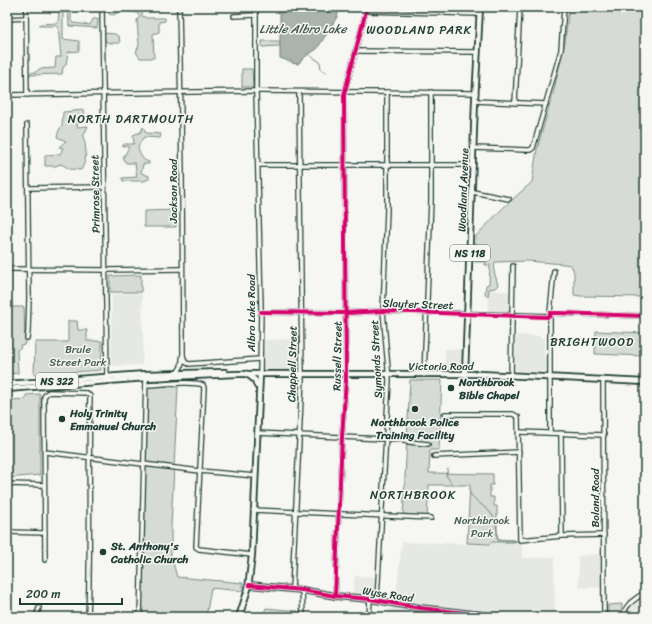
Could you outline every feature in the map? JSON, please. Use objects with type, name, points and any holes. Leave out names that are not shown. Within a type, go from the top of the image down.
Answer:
[{"type":"main road","name":"Woodland Avenue","points":[[465,375],[480,7]]},
{"type":"main road","points":[[465,365],[474,373],[480,374]]},
{"type":"main road","name":"Victoria Road","points":[[7,384],[107,379],[216,371],[237,374]]},
{"type":"main road","name":"Victoria Road","points":[[146,376],[237,374],[480,374],[645,382]]},
{"type":"main road","points":[[247,374],[255,380],[259,393]]},
{"type":"main road","name":"Albro Lake Road","points":[[239,617],[249,585],[252,555],[260,374]]},
{"type":"main road","name":"Victoria Road","points":[[7,389],[101,382],[107,379]]},
{"type":"main road","name":"Wyse Road","points":[[249,585],[302,590],[335,596],[377,600],[420,608],[500,617]]},
{"type":"street","points":[[26,7],[27,95]]},
{"type":"street","name":"Primrose Street","points":[[102,7],[107,379]]},
{"type":"street","name":"Jackson Road","points":[[177,373],[181,367],[183,354],[179,7]]},
{"type":"street","name":"Albro Lake Road","points":[[256,7],[256,92],[261,312],[260,374]]},
{"type":"street","points":[[515,103],[520,7]]},
{"type":"street","points":[[474,148],[530,150],[533,146],[562,46],[564,7]]},
{"type":"street","points":[[367,9],[480,14]]},
{"type":"street","name":"Russell Street","points":[[335,596],[346,374],[344,92],[367,9]]},
{"type":"street","points":[[234,16],[256,15]]},
{"type":"street","points":[[7,19],[26,18]]},
{"type":"street","points":[[356,51],[478,52]]},
{"type":"street","points":[[7,95],[256,92],[476,93]]},
{"type":"street","name":"Chappell Street","points":[[292,589],[297,512],[302,374],[301,164],[299,92]]},
{"type":"street","name":"Symonds Street","points":[[377,600],[388,375],[383,311],[387,210],[388,92]]},
{"type":"street","points":[[424,375],[431,164],[431,92]]},
{"type":"street","points":[[475,101],[546,104]]},
{"type":"street","points":[[27,125],[27,338]]},
{"type":"street","points":[[258,165],[474,165]]},
{"type":"street","points":[[28,188],[104,187]]},
{"type":"street","points":[[473,192],[509,199]]},
{"type":"street","points":[[511,376],[513,266]]},
{"type":"street","points":[[7,269],[182,269]]},
{"type":"street","points":[[550,433],[550,315],[554,271]]},
{"type":"street","name":"Slayter Street","points":[[261,312],[383,311],[513,316],[645,316]]},
{"type":"street","points":[[183,354],[185,362],[189,364],[260,359]]},
{"type":"street","points":[[140,617],[146,376]]},
{"type":"street","name":"Boland Road","points":[[603,380],[604,617]]},
{"type":"street","points":[[146,386],[188,384],[203,385],[197,548],[252,555]]},
{"type":"street","points":[[46,560],[44,397],[49,392],[87,393],[89,394],[88,617]]},
{"type":"street","points":[[445,414],[513,414],[518,417],[520,540],[562,536],[604,535]]},
{"type":"street","points":[[257,432],[404,440],[428,444]]},
{"type":"street","points":[[519,432],[604,436]]},
{"type":"street","points":[[562,433],[562,536]]},
{"type":"street","points":[[45,452],[200,471],[255,476]]},
{"type":"street","points":[[434,456],[519,452]]},
{"type":"street","points":[[7,484],[44,485]]},
{"type":"street","points":[[253,510],[431,518]]},
{"type":"street","points":[[7,532],[45,532]]},
{"type":"street","points":[[302,590],[304,617]]},
{"type":"street","points":[[624,617],[626,607],[645,592]]},
{"type":"street","points":[[369,617],[370,599]]},
{"type":"street","points":[[36,617],[39,608]]},
{"type":"shaded area","points":[[489,290],[512,292],[511,313],[488,312]]},
{"type":"shaded area","points":[[142,293],[142,365],[111,366],[112,294]]},
{"type":"shaded area","points":[[516,335],[540,336],[540,338],[545,338],[544,357],[549,358],[548,372],[515,371]]},
{"type":"shaded area","points":[[300,339],[298,371],[263,370],[265,340]]},
{"type":"shaded area","points":[[445,349],[466,349],[465,374],[445,374]]},
{"type":"shaded area","points":[[402,542],[490,544],[490,542],[514,542],[522,543],[522,558],[554,557],[555,617],[388,617],[389,609],[395,603]]},
{"type":"shaded area","points":[[604,553],[604,587],[579,588],[578,556]]},
{"type":"shaded area","points":[[355,576],[375,577],[374,596],[353,594]]},
{"type":"shaded area","points":[[645,597],[645,617],[631,617],[630,608]]},
{"type":"green space","points":[[49,7],[60,10],[66,7],[78,7],[83,9],[86,7],[98,7],[98,10],[71,11],[71,21],[73,23],[90,25],[93,19],[98,19],[97,28],[69,26],[68,12],[63,13],[63,39],[79,41],[79,51],[68,52],[66,65],[63,67],[62,74],[30,75],[30,73],[36,72],[39,69],[55,68],[56,57],[61,57],[58,26],[39,26],[40,24],[58,23],[59,12],[49,12]]},
{"type":"green space","points":[[139,7],[142,10],[142,16],[147,18],[165,18],[165,21],[159,22],[159,32],[153,34],[154,58],[140,58],[136,52],[139,45],[137,20],[140,17],[136,12],[120,11],[114,15],[109,14],[107,9]]},
{"type":"green space","points":[[569,7],[645,7],[645,297],[574,295],[574,272],[571,265],[528,261],[495,262],[494,271],[498,285],[495,288],[489,289],[488,296],[485,294],[486,285],[489,284],[490,265],[485,265],[486,262],[475,262],[476,236],[503,208],[532,182],[537,149],[554,90],[565,41]]},
{"type":"green space","points":[[104,33],[115,34],[119,37],[120,43],[110,43],[105,41]]},
{"type":"green space","points":[[262,41],[280,41],[280,46],[262,47]]},
{"type":"green space","points":[[242,69],[252,69],[253,87],[242,87]]},
{"type":"green space","points":[[84,110],[85,117],[78,119],[77,127],[88,126],[83,137],[86,154],[81,170],[70,169],[61,164],[55,166],[45,166],[45,155],[60,154],[63,148],[59,147],[66,141],[57,137],[62,126],[63,112]]},
{"type":"green space","points":[[143,127],[146,133],[161,134],[160,138],[144,137],[138,148],[144,160],[149,162],[149,164],[143,164],[141,173],[149,176],[149,179],[144,181],[123,181],[122,178],[137,177],[135,163],[126,163],[123,158],[129,147],[122,146],[125,144],[134,144],[133,135],[141,132]]},
{"type":"green space","points":[[176,210],[176,227],[144,227],[144,211]]},
{"type":"green space","points":[[7,273],[10,273],[10,307],[24,307],[25,344],[20,345],[21,347],[17,350],[18,373],[7,374]]},
{"type":"green space","points":[[141,275],[141,292],[110,292],[110,276]]},
{"type":"green space","name":"Brule Street Park","points":[[68,321],[77,321],[78,330],[87,330],[87,341],[102,341],[101,370],[34,375],[35,342],[68,342]]},
{"type":"green space","points":[[596,331],[645,333],[645,356],[595,354]]},
{"type":"green space","name":"Northbrook Park","points":[[410,380],[442,380],[439,450],[430,450],[429,473],[493,474],[493,485],[490,485],[490,497],[494,497],[494,506],[497,506],[497,539],[516,541],[491,542],[490,544],[467,543],[470,485],[429,485],[427,518],[403,517]]},
{"type":"green space","points":[[147,386],[178,387],[171,526],[171,555],[177,577],[243,583],[242,591],[211,588],[206,617],[142,617]]},
{"type":"green space","points":[[7,393],[9,393],[12,400],[26,399],[26,395],[40,394],[40,475],[7,478]]},
{"type":"green space","points":[[622,604],[621,617],[608,617],[608,605]]},
{"type":"green space","points":[[266,608],[298,611],[298,617],[262,617]]},
{"type":"water","name":"Little Albro Lake","points":[[280,7],[340,7],[337,17],[317,49],[306,56],[298,64],[280,58]]},
{"type":"waterway","points":[[308,54],[320,62],[321,69],[326,72]]},
{"type":"waterway","points":[[448,469],[446,475],[452,484]]},
{"type":"waterway","points":[[470,493],[491,513],[495,521],[498,540],[517,541]]},
{"type":"cycle path","points":[[335,596],[346,380],[344,95],[367,7]]},
{"type":"cycle path","points":[[261,312],[346,313],[383,311],[547,317],[550,316],[550,313],[645,316]]},
{"type":"cycle path","points":[[249,585],[302,590],[335,596],[370,599],[420,608],[500,617]]},
{"type":"place","name":"Northbrook Bible Chapel","points":[[451,388]]},
{"type":"place","name":"Northbrook Police Training Facility","points":[[415,409]]},
{"type":"place","name":"Holy Trinity Emmanuel Church","points":[[62,419]]},
{"type":"place","name":"St. Anthony's Catholic Church","points":[[103,552]]},
{"type":"district","name":"WOODLAND PARK","points":[[419,30]]},
{"type":"district","name":"NORTH DARTMOUTH","points":[[131,119]]},
{"type":"district","name":"BRIGHTWOOD","points":[[592,342]]},
{"type":"district","name":"NORTHBROOK","points":[[413,495]]}]
